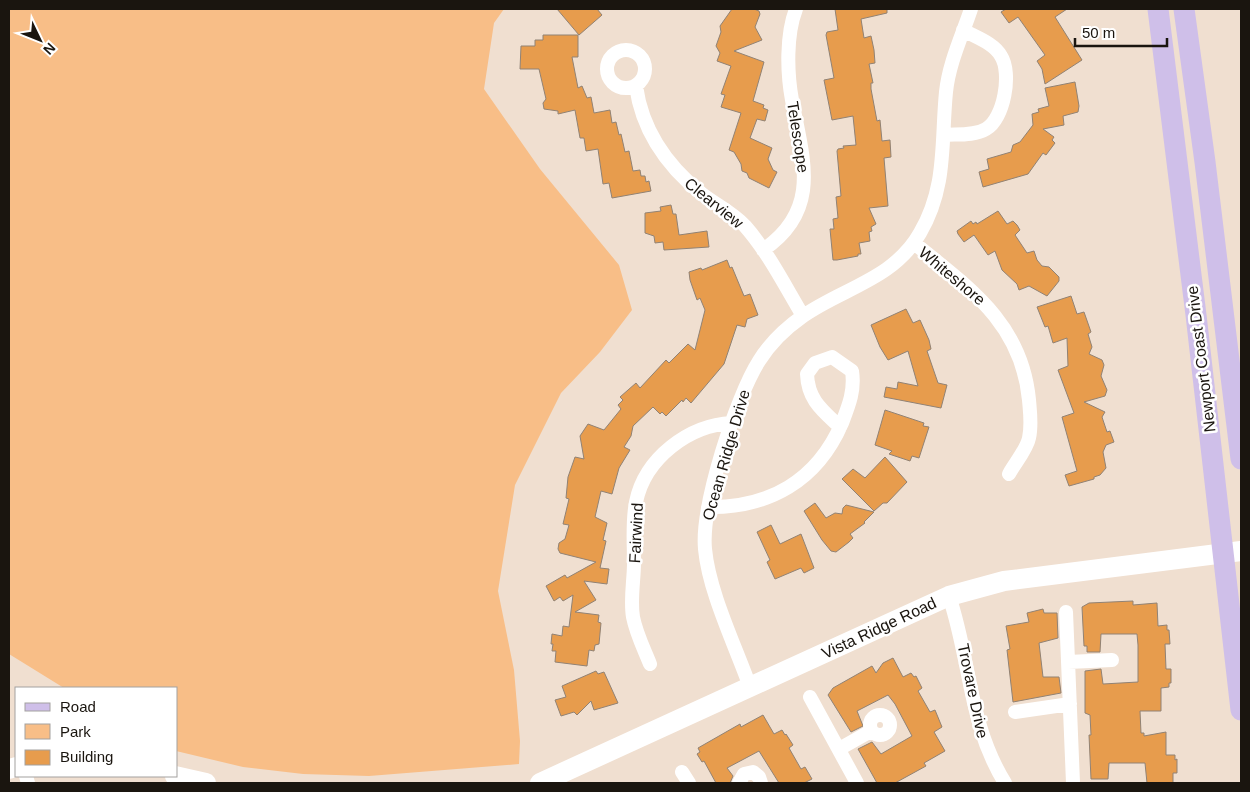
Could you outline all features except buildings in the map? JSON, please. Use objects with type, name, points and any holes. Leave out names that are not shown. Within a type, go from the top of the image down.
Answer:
[{"type":"main road","name":"Newport Coast Drive","points":[[1158,9],[1198,335],[1232,552],[1241,710]]},
{"type":"main road","name":"Newport Coast Drive","points":[[1184,9],[1206,162],[1241,459]]},
{"type":"street","name":"Telescope","points":[[763,250],[786,230],[796,216],[805,182],[805,164],[790,77],[792,21],[796,9]]},
{"type":"street","name":"Ocean Ridge Drive","points":[[750,687],[709,571],[705,543],[708,507],[732,423],[747,382],[760,359],[777,338],[803,316],[888,269],[914,243],[936,202],[941,180],[949,76],[971,9]]},
{"type":"street","points":[[944,135],[977,132],[986,129],[998,116],[1004,100],[1006,82],[1002,56],[995,48],[963,30]]},
{"type":"street","name":"Clearview","points":[[636,86],[638,102],[647,127],[670,165],[703,195],[743,224],[763,250],[803,316]]},
{"type":"street","name":"Whiteshore","points":[[914,243],[986,304],[1007,333],[1019,356],[1028,390],[1031,417],[1029,439],[1009,474]]},
{"type":"street","points":[[708,507],[748,504],[781,492],[815,466],[828,450],[840,427],[854,386],[852,371],[832,357],[815,363],[807,374],[808,389],[814,400],[840,427]]},
{"type":"street","name":"Fairwind","points":[[650,664],[633,617],[634,514],[642,484],[651,469],[677,442],[691,432],[708,426],[732,423]]},
{"type":"street","name":"Vista Ridge Road","points":[[540,783],[949,596],[982,586],[1012,580],[1232,552]]},
{"type":"street","name":"Trovare Drive","points":[[949,596],[960,628],[983,741],[1005,783]]},
{"type":"street","points":[[1066,612],[1073,783]]},
{"type":"street","points":[[1068,662],[1112,660]]},
{"type":"street","points":[[810,697],[857,783]]},
{"type":"street","points":[[1015,712],[1070,704]]},
{"type":"street","points":[[838,749],[871,731]]},
{"type":"street","points":[[739,783],[744,774],[753,772],[759,777],[761,783]]},
{"type":"street","points":[[178,777],[206,783]]},
{"type":"green space","points":[[9,9],[504,9],[494,23],[484,89],[540,169],[619,265],[632,310],[600,352],[561,393],[515,485],[498,591],[514,670],[520,741],[519,764],[369,776],[303,774],[243,767],[178,751],[178,687],[62,687],[9,654]]}]
